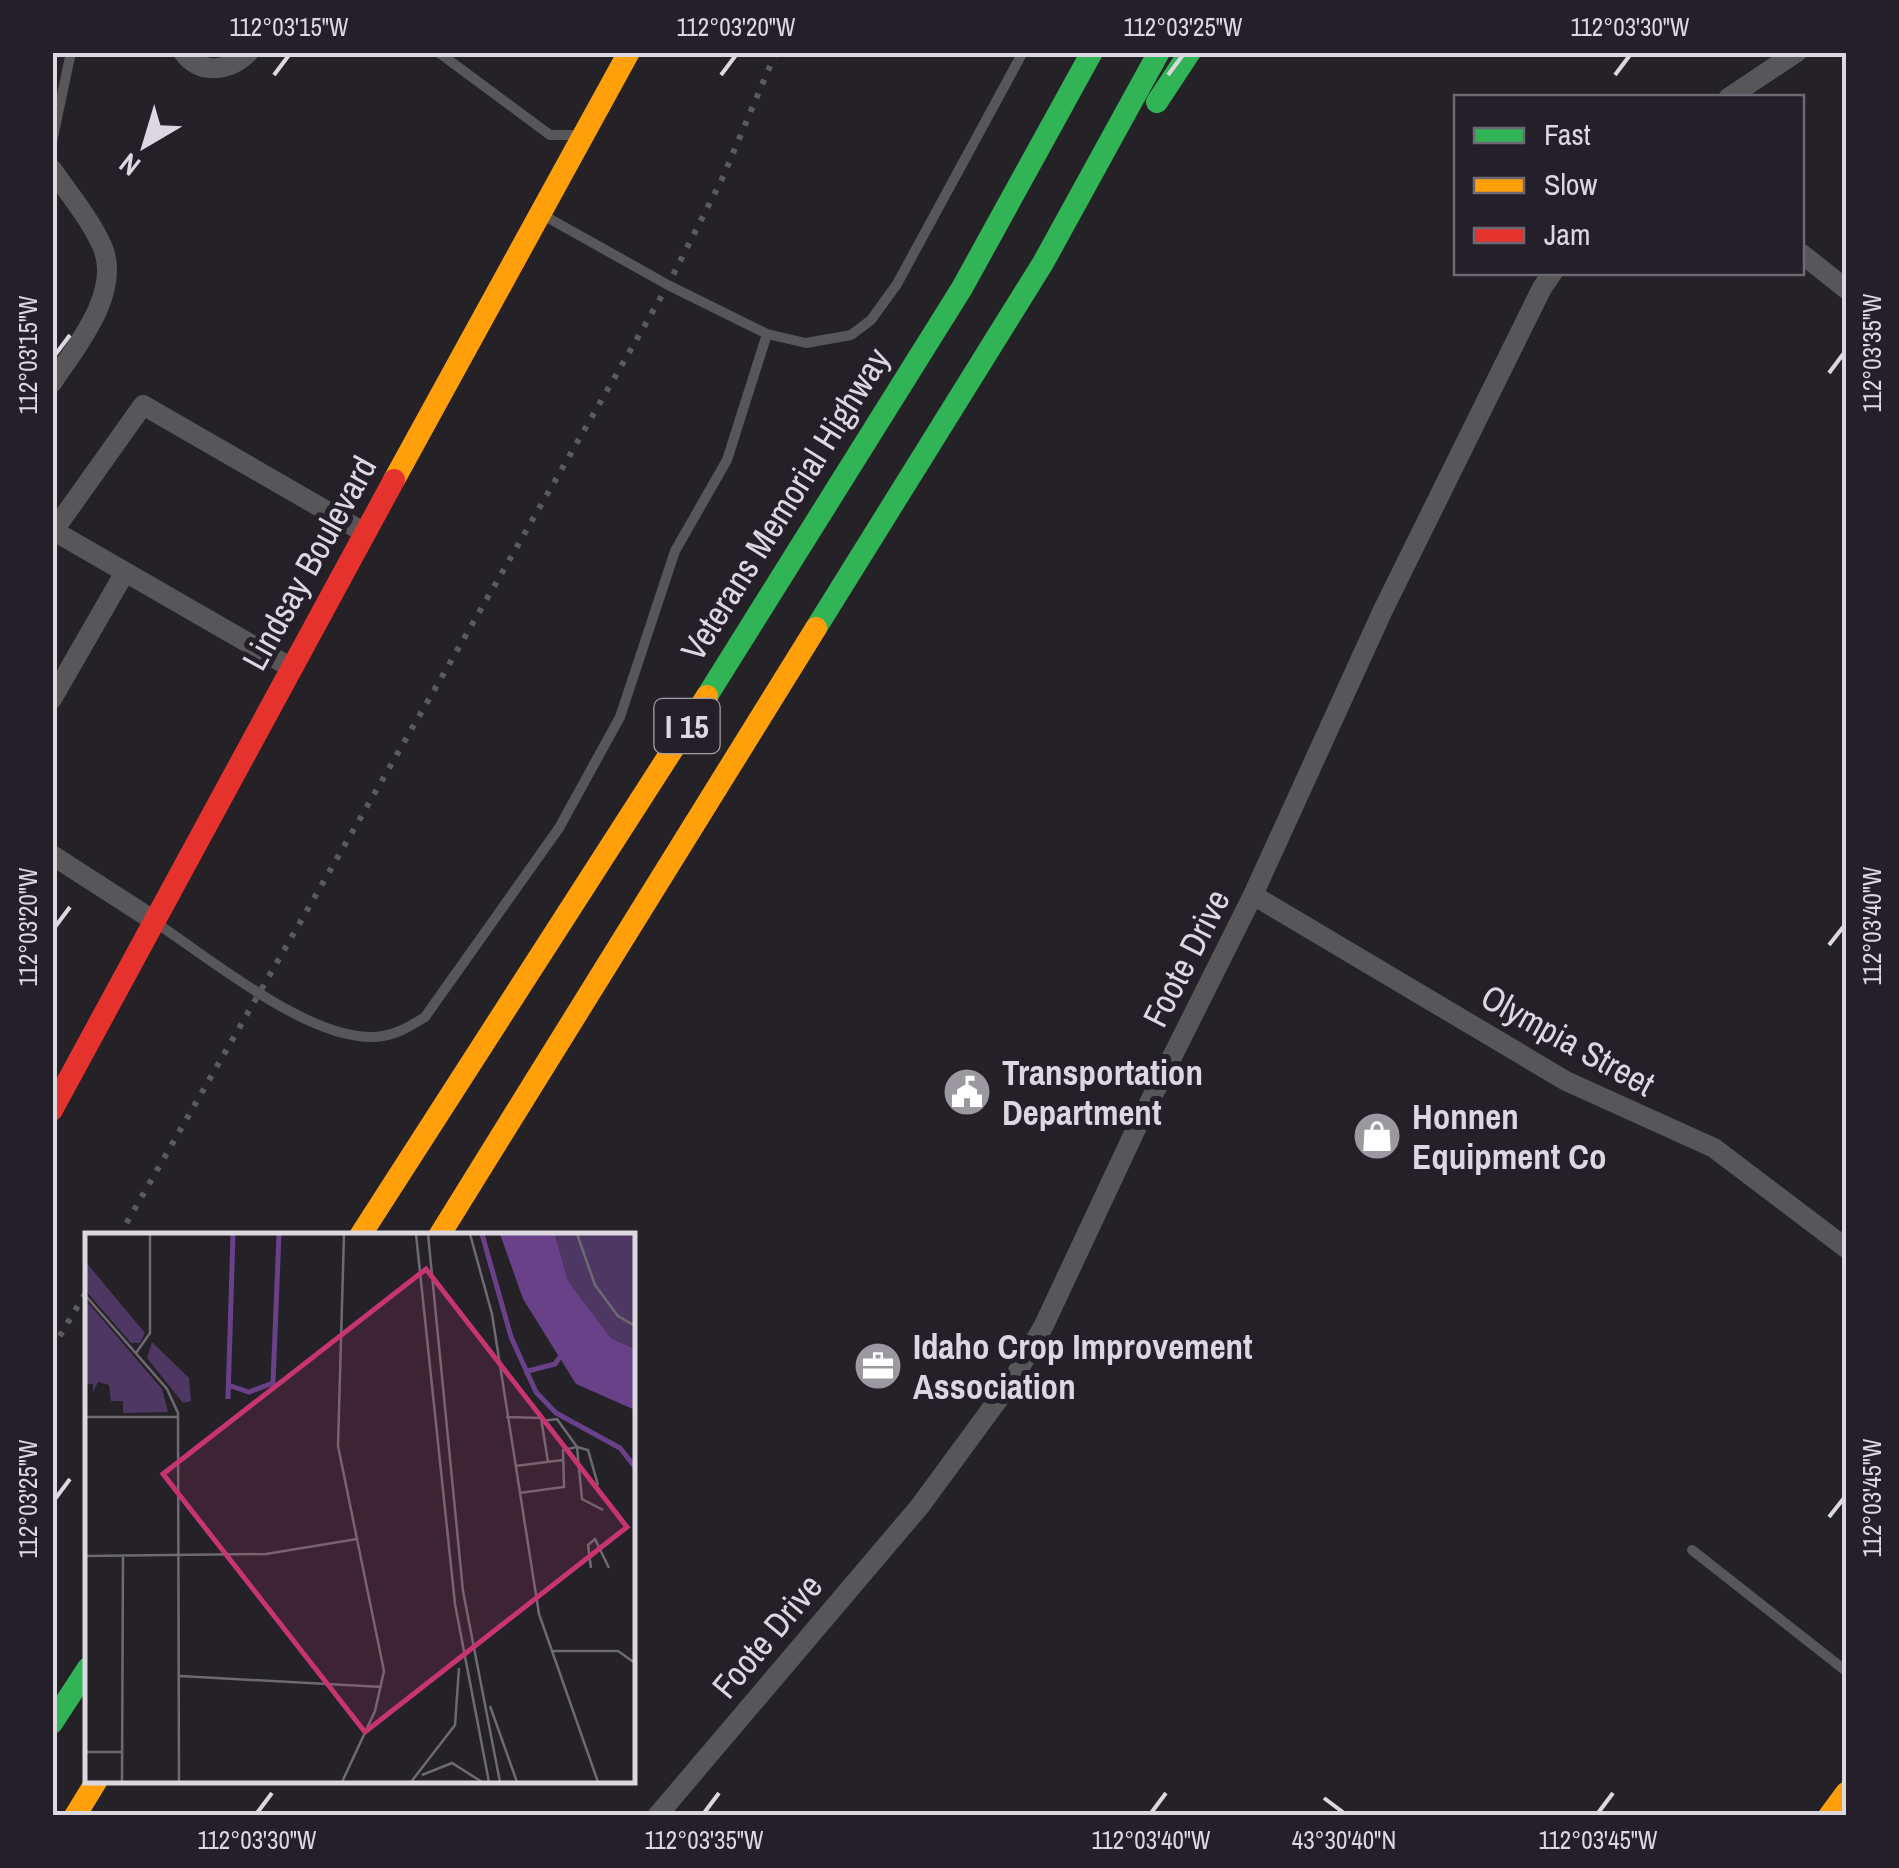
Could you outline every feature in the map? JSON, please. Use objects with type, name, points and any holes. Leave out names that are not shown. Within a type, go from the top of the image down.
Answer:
[{"type":"main road","name":"Lindsay Boulevard","points":[[52,1110],[629,52]]},
{"type":"main road","points":[[1054,122],[1082,52]]},
{"type":"main road","name":"Veterans Memorial Highway","points":[[362,1233],[951,305],[1092,52]]},
{"type":"main road","name":"I 15","points":[[441,1233],[1043,263],[1159,52]]},
{"type":"main road","points":[[1043,263],[1190,52]]},
{"type":"main road","points":[[52,1724],[85,1673]]},
{"type":"main road","points":[[76,1816],[95,1783]]},
{"type":"main road","points":[[1829,1816],[1846,1793]]},
{"type":"street","points":[[183,52],[188,60],[203,68],[238,62],[248,52]]},
{"type":"street","points":[[1732,95],[1797,52]]},
{"type":"street","points":[[52,169],[104,251],[105,287],[89,326],[52,383]]},
{"type":"street","points":[[1804,256],[1846,289]]},
{"type":"street","name":"Foote Drive","points":[[658,1816],[920,1506],[1014,1378],[1044,1325],[1253,895],[1468,432],[1551,275]]},
{"type":"street","points":[[290,668],[54,532],[142,406],[365,533]]},
{"type":"street","points":[[53,696],[125,572]]},
{"type":"street","points":[[52,855],[156,922]]},
{"type":"street","name":"Olympia Street","points":[[1253,895],[1566,1081],[1714,1148],[1846,1248]]},
{"type":"lane","points":[[52,142],[72,52]]},
{"type":"lane","points":[[438,52],[550,135],[586,135]]},
{"type":"lane","points":[[542,215],[767,334],[806,343],[851,335],[871,320],[897,284],[1023,52]]},
{"type":"lane","points":[[156,922],[287,1010],[323,1028],[374,1037],[402,1031],[425,1017],[558,828],[620,717],[676,551],[727,460],[767,334]]},
{"type":"lane","points":[[1692,1550],[1846,1671]]},
{"type":"railway","points":[[121,1233],[668,285],[722,179],[776,52]]},
{"type":"railway","points":[[52,1349],[85,1294]]},
{"type":"traffic: fast","points":[[707,696],[962,288],[1092,52]]},
{"type":"traffic: fast","points":[[816,628],[1043,263],[1159,52]]},
{"type":"traffic: fast","points":[[1157,102],[1190,52]]},
{"type":"traffic: fast","points":[[52,1723],[85,1673]]},
{"type":"traffic: slow","points":[[394,480],[629,52]]},
{"type":"traffic: slow","points":[[441,1233],[816,628]]},
{"type":"traffic: slow","points":[[362,1233],[707,696]]},
{"type":"traffic: slow","points":[[75,1816],[95,1783]]},
{"type":"traffic: slow","points":[[1829,1816],[1846,1793]]},
{"type":"traffic: jam","points":[[52,1110],[394,480]]},
{"type":"place","name":"Transportation Department","points":[[967,1092]]},
{"type":"place","name":"Honnen Equipment Co","points":[[1377,1136]]},
{"type":"place","name":"Idaho Crop Improvement Association","points":[[878,1366]]}]
